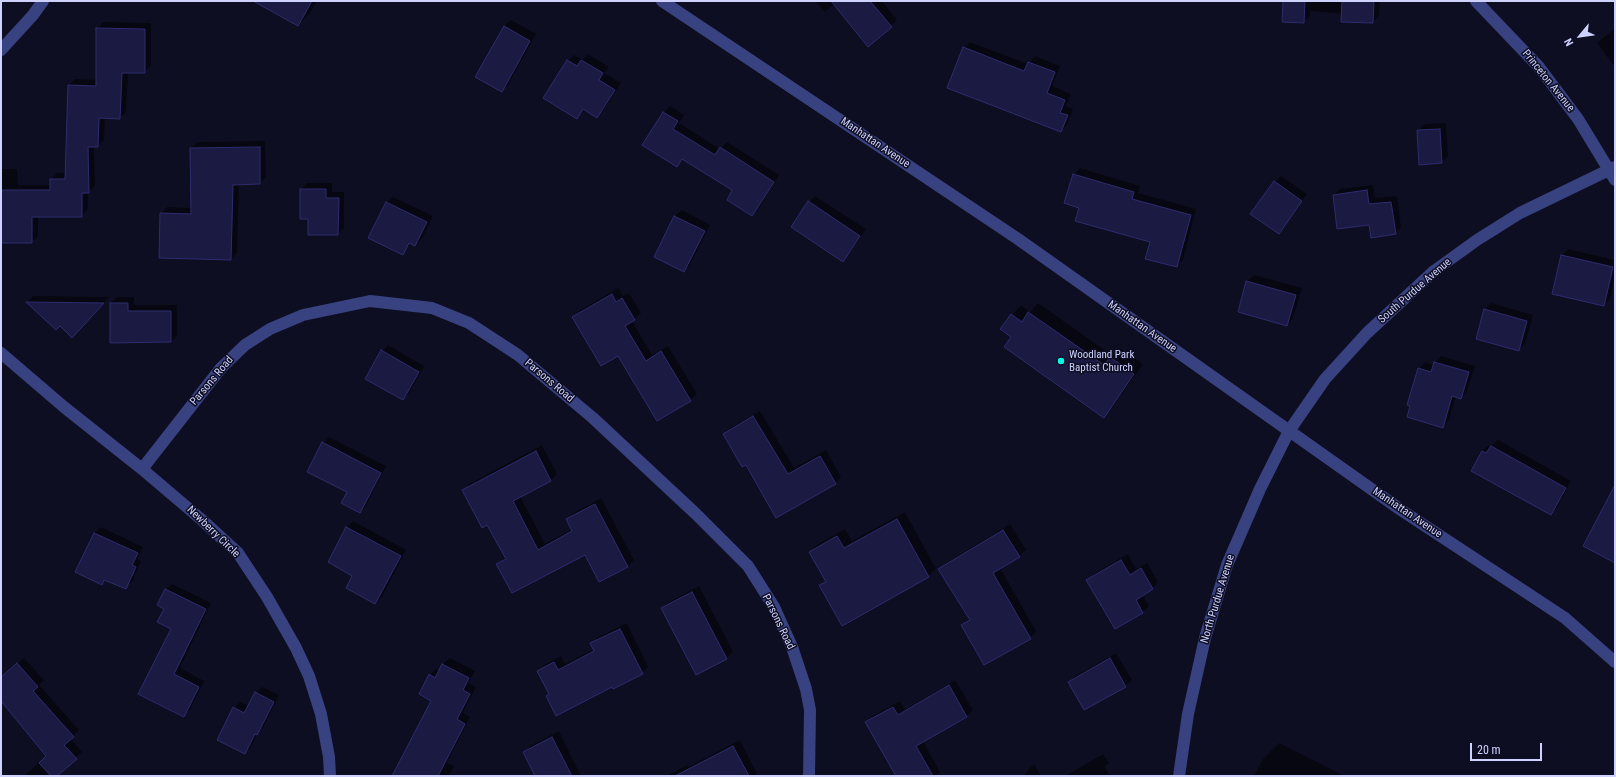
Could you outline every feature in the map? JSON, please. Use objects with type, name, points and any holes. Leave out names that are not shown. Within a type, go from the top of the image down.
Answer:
[{"type":"street","points":[[1,50],[33,15],[43,1]]},
{"type":"street","name":"Manhattan Avenue","points":[[662,1],[1018,239],[1401,510],[1565,618],[1615,662]]},
{"type":"street","name":"Princeton Avenue","points":[[1476,1],[1539,67],[1578,119],[1613,172]]},
{"type":"street","name":"South Purdue Avenue","points":[[1290,431],[1325,379],[1367,333],[1434,271],[1476,240],[1520,213],[1613,172]]},
{"type":"street","name":"Parsons Road","points":[[142,469],[221,368],[245,345],[270,329],[303,315],[370,301],[432,308],[469,323],[518,355],[593,418],[696,514],[748,566],[774,606],[792,647],[806,689],[810,710],[809,776]]},
{"type":"street","name":"Newberry Circle","points":[[1,353],[64,407],[142,469],[238,553],[267,597],[296,648],[309,676],[321,714],[329,757],[330,776]]},
{"type":"street","name":"North Purdue Avenue","points":[[1179,776],[1188,714],[1202,653],[1227,565],[1260,489],[1290,431]]},
{"type":"building","points":[[253,1],[312,1],[298,26]]},
{"type":"building","points":[[831,1],[870,1],[892,27],[868,47]]},
{"type":"building","points":[[1283,1],[1305,1],[1304,23],[1282,22]]},
{"type":"building","points":[[1342,1],[1374,1],[1373,23],[1341,22]]},
{"type":"building","points":[[504,26],[530,41],[502,92],[475,77]]},
{"type":"building","points":[[96,28],[145,29],[145,73],[122,73],[120,119],[99,118],[98,147],[88,147],[89,193],[82,193],[82,217],[32,217],[32,243],[1,243],[1,190],[50,190],[50,179],[65,179],[68,85],[96,86]]},
{"type":"building","points":[[963,47],[1024,71],[1028,62],[1055,72],[1047,93],[1065,100],[1060,113],[1068,115],[1061,132],[947,88]]},
{"type":"building","points":[[567,60],[577,66],[581,60],[603,73],[599,80],[615,90],[597,118],[583,109],[577,119],[543,98]]},
{"type":"building","points":[[663,112],[678,121],[673,129],[715,155],[720,147],[774,182],[752,216],[727,200],[732,190],[682,159],[677,167],[642,145]]},
{"type":"building","points":[[1440,129],[1442,163],[1419,165],[1417,130]]},
{"type":"building","points":[[260,147],[260,184],[233,185],[231,260],[159,258],[160,213],[191,214],[190,148]]},
{"type":"building","points":[[1073,174],[1134,192],[1132,199],[1191,215],[1177,267],[1145,259],[1150,242],[1075,221],[1079,208],[1064,203]]},
{"type":"building","points":[[1274,181],[1302,201],[1279,234],[1250,214]]},
{"type":"building","points":[[300,189],[326,189],[326,198],[339,198],[338,235],[308,235],[308,219],[300,219]]},
{"type":"building","points":[[1367,190],[1369,204],[1391,202],[1396,234],[1371,238],[1369,225],[1337,229],[1333,195]]},
{"type":"building","points":[[808,201],[860,236],[843,262],[791,227]]},
{"type":"building","points":[[386,202],[427,222],[415,246],[409,243],[403,255],[368,238]]},
{"type":"building","points":[[674,216],[705,231],[684,272],[654,257]]},
{"type":"building","points":[[1561,255],[1613,267],[1604,306],[1552,294]]},
{"type":"building","points":[[1246,281],[1296,295],[1287,326],[1238,312]]},
{"type":"building","points":[[612,294],[616,302],[622,298],[635,320],[625,326],[646,361],[661,351],[691,401],[657,421],[618,356],[601,366],[572,317]]},
{"type":"building","points":[[26,302],[104,303],[72,338],[60,326],[56,330]]},
{"type":"building","points":[[110,303],[128,303],[128,311],[171,311],[171,342],[110,343]]},
{"type":"building","points":[[1484,309],[1527,321],[1519,351],[1476,339]]},
{"type":"building","name":"Woodland Park Baptist Church","points":[[1028,312],[1104,365],[1110,357],[1134,374],[1104,418],[1004,347],[1011,337],[1000,329],[1011,314],[1022,322]]},
{"type":"building","points":[[381,350],[419,372],[403,400],[365,379]]},
{"type":"building","points":[[1434,362],[1469,372],[1461,399],[1452,396],[1443,428],[1407,417],[1410,406],[1407,405],[1418,368],[1431,372]]},
{"type":"building","points":[[753,416],[788,474],[820,456],[836,484],[776,518],[746,465],[742,467],[723,434]]},
{"type":"building","points":[[322,442],[381,473],[360,513],[341,503],[347,492],[307,472]]},
{"type":"building","points":[[1491,446],[1566,488],[1551,515],[1471,471],[1482,451],[1486,453]]},
{"type":"building","points":[[536,451],[551,481],[513,501],[538,550],[572,531],[566,519],[595,504],[628,567],[599,582],[585,555],[512,593],[496,564],[506,559],[487,525],[482,528],[462,490]]},
{"type":"building","points":[[1615,485],[1615,563],[1583,546]]},
{"type":"building","points":[[897,519],[929,577],[842,626],[819,585],[826,582],[809,552],[837,536],[844,548]]},
{"type":"building","points":[[346,527],[401,556],[375,604],[346,588],[352,576],[328,562]]},
{"type":"building","points":[[1003,530],[1020,557],[993,573],[1031,639],[984,665],[961,625],[970,620],[938,569]]},
{"type":"building","points":[[94,533],[138,553],[132,565],[136,567],[126,589],[104,580],[102,585],[75,572]]},
{"type":"building","points":[[1121,560],[1130,575],[1141,568],[1153,589],[1136,600],[1143,613],[1115,629],[1086,580]]},
{"type":"building","points":[[165,589],[206,609],[174,674],[199,687],[184,717],[138,694],[171,629],[157,622],[164,609],[157,605]]},
{"type":"building","points":[[692,592],[727,659],[696,675],[661,608]]},
{"type":"building","points":[[620,629],[643,674],[613,689],[612,687],[556,716],[546,696],[549,694],[537,671],[554,662],[558,670],[594,651],[590,643]]},
{"type":"building","points":[[1110,658],[1126,687],[1084,710],[1068,682]]},
{"type":"building","points":[[17,663],[38,687],[33,691],[74,737],[64,745],[77,759],[57,776],[51,776],[39,763],[46,756],[1,701],[1,677]]},
{"type":"building","points":[[442,664],[469,678],[463,690],[470,694],[457,719],[465,724],[438,776],[392,776],[431,701],[419,694],[429,674],[435,678]]},
{"type":"building","points":[[949,685],[967,717],[916,746],[933,776],[896,776],[865,722],[893,707],[898,715]]},
{"type":"building","points":[[255,692],[274,702],[257,735],[255,734],[245,754],[217,740],[233,707],[244,713]]},
{"type":"building","points":[[552,737],[572,776],[535,776],[523,752]]},
{"type":"building","points":[[733,746],[749,776],[675,776]]},
{"type":"place","name":"Woodland Park Baptist Church","points":[[1061,361]]}]
